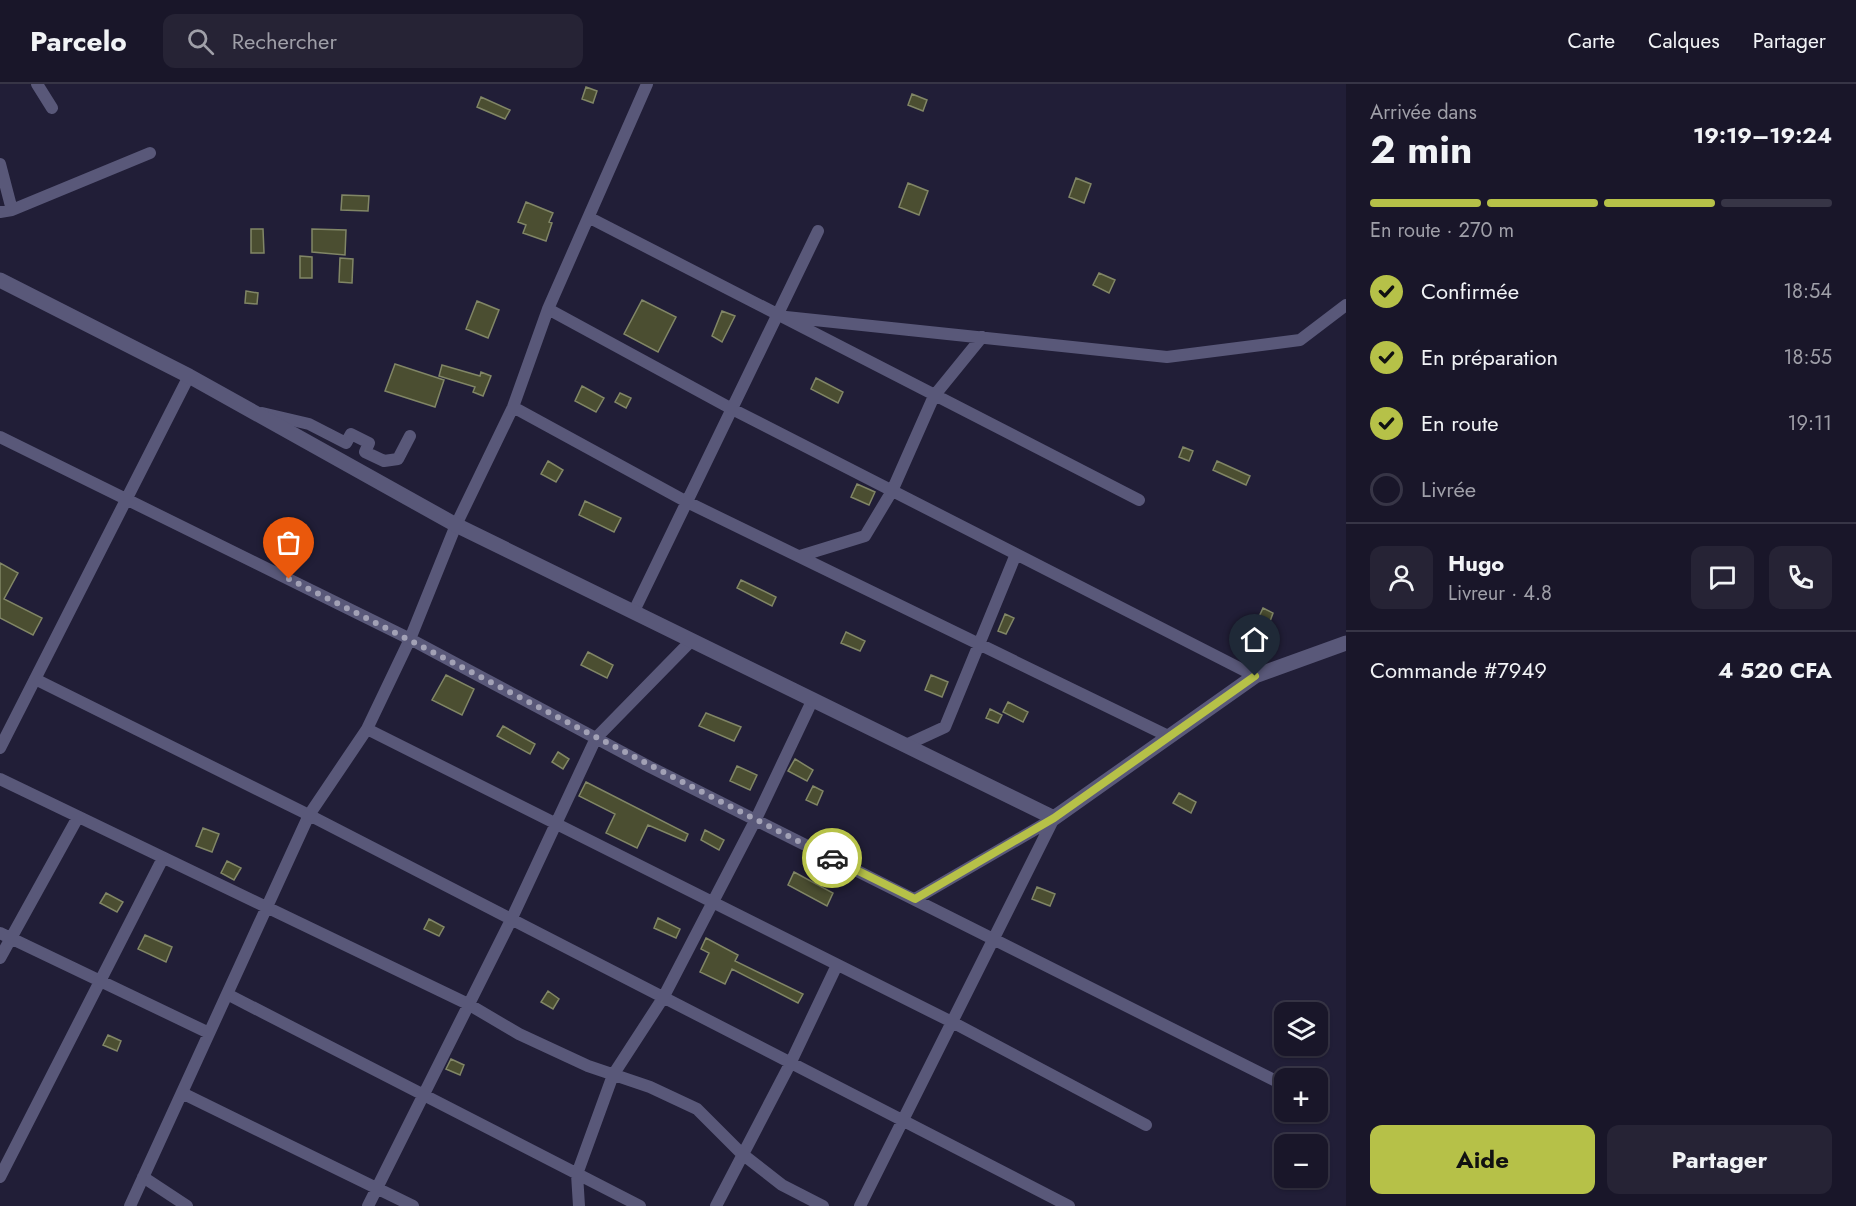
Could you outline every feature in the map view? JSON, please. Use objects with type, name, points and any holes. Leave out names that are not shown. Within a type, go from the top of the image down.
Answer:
[{"type":"street","points":[[37,84],[52,108]]},
{"type":"street","points":[[130,1206],[309,815],[367,729],[411,639],[456,525],[513,407],[548,309],[590,219],[647,84]]},
{"type":"street","points":[[0,164],[6,211],[150,153]]},
{"type":"street","points":[[590,219],[1139,500]]},
{"type":"street","points":[[634,611],[818,231]]},
{"type":"street","points":[[0,280],[189,376],[456,525],[1054,818]]},
{"type":"street","points":[[777,316],[1167,357],[1300,340],[1346,305]]},
{"type":"street","points":[[548,309],[732,409],[1255,676]]},
{"type":"street","points":[[800,556],[865,536],[892,491],[934,396],[982,338]]},
{"type":"street","points":[[0,748],[189,376]]},
{"type":"street","points":[[513,407],[687,501],[1168,736]]},
{"type":"street","points":[[247,409],[309,424],[346,443],[351,434],[369,443],[365,452],[384,461],[398,459],[410,436]]},
{"type":"street","points":[[0,437],[411,639],[596,738],[1274,1080]]},
{"type":"street","points":[[906,746],[945,727],[1016,555]]},
{"type":"street","points":[[368,1206],[511,920],[596,738],[692,640]]},
{"type":"street","points":[[915,899],[1054,818],[1255,676],[1346,643]]},
{"type":"street","points":[[35,679],[309,815],[1069,1206]]},
{"type":"street","points":[[579,1206],[577,1174],[613,1075],[663,998],[756,819],[813,699]]},
{"type":"street","points":[[367,729],[952,1022],[1146,1125]]},
{"type":"street","points":[[0,779],[266,909],[468,1004],[519,1034],[588,1066],[650,1087],[697,1108],[741,1153],[782,1185],[823,1206]]},
{"type":"street","points":[[0,958],[5,936],[78,817]]},
{"type":"street","points":[[860,1206],[1054,818]]},
{"type":"street","points":[[0,1177],[163,858]]},
{"type":"street","points":[[5,936],[209,1033]]},
{"type":"street","points":[[716,1206],[741,1153],[790,1064],[837,965]]},
{"type":"street","points":[[227,994],[640,1206]]},
{"type":"street","points":[[182,1093],[413,1206]]},
{"type":"street","points":[[143,1177],[188,1206]]},
{"type":"building","points":[[586,87],[597,91],[593,103],[582,99]]},
{"type":"building","points":[[912,94],[927,100],[923,111],[908,105]]},
{"type":"building","points":[[481,97],[510,110],[505,119],[477,107]]},
{"type":"building","points":[[1076,178],[1091,184],[1084,203],[1069,197]]},
{"type":"building","points":[[908,183],[928,191],[919,215],[899,207]]},
{"type":"building","points":[[342,195],[369,196],[368,211],[341,210]]},
{"type":"building","points":[[526,202],[553,213],[546,241],[523,233],[526,225],[518,222]]},
{"type":"building","points":[[251,229],[263,229],[264,253],[251,253]]},
{"type":"building","points":[[312,229],[346,230],[345,255],[312,252]]},
{"type":"building","points":[[300,256],[312,257],[312,278],[300,278]]},
{"type":"building","points":[[340,258],[353,259],[352,283],[339,282]]},
{"type":"building","points":[[1099,273],[1115,280],[1109,293],[1093,285]]},
{"type":"building","points":[[246,291],[258,293],[257,304],[245,303]]},
{"type":"building","points":[[642,300],[676,317],[658,352],[624,334]]},
{"type":"building","points":[[477,301],[499,310],[488,338],[466,329]]},
{"type":"building","points":[[722,311],[735,316],[722,342],[712,336]]},
{"type":"building","points":[[395,364],[444,380],[435,407],[385,391]]},
{"type":"building","points":[[442,365],[480,376],[481,372],[491,376],[483,396],[473,392],[475,387],[439,376]]},
{"type":"building","points":[[816,378],[843,392],[838,403],[811,389]]},
{"type":"building","points":[[582,386],[604,398],[596,412],[575,401]]},
{"type":"building","points":[[620,393],[631,398],[626,408],[615,402]]},
{"type":"building","points":[[1183,447],[1193,451],[1189,461],[1179,457]]},
{"type":"building","points":[[548,461],[563,470],[556,482],[541,474]]},
{"type":"building","points":[[1217,461],[1250,476],[1246,485],[1213,470]]},
{"type":"building","points":[[857,484],[875,492],[869,505],[851,497]]},
{"type":"building","points":[[585,501],[621,518],[614,532],[579,515]]},
{"type":"building","points":[[0,563],[18,573],[4,599],[42,618],[33,635],[0,618]]},
{"type":"building","points":[[741,580],[776,597],[772,606],[737,588]]},
{"type":"building","points":[[1263,608],[1273,613],[1269,624],[1258,619]]},
{"type":"building","points":[[1005,614],[1014,618],[1006,634],[998,631]]},
{"type":"building","points":[[846,632],[865,641],[860,651],[841,643]]},
{"type":"building","points":[[588,652],[613,665],[607,678],[581,665]]},
{"type":"building","points":[[446,675],[474,689],[462,715],[432,700]]},
{"type":"building","points":[[931,675],[948,682],[942,697],[925,690]]},
{"type":"building","points":[[1008,702],[1028,712],[1023,722],[1003,712]]},
{"type":"building","points":[[990,709],[1002,715],[998,723],[986,718]]},
{"type":"building","points":[[706,713],[741,727],[734,741],[699,726]]},
{"type":"building","points":[[503,726],[535,744],[530,754],[497,736]]},
{"type":"building","points":[[558,752],[569,759],[563,769],[552,762]]},
{"type":"building","points":[[795,759],[813,770],[807,781],[788,771]]},
{"type":"building","points":[[737,766],[757,775],[750,790],[730,781]]},
{"type":"building","points":[[586,782],[688,834],[685,841],[648,825],[637,848],[606,833],[615,814],[579,796]]},
{"type":"building","points":[[813,786],[823,791],[817,805],[806,800]]},
{"type":"building","points":[[1179,793],[1196,802],[1191,813],[1173,803]]},
{"type":"building","points":[[203,828],[219,834],[212,852],[196,846]]},
{"type":"building","points":[[705,830],[724,840],[719,850],[701,840]]},
{"type":"building","points":[[227,861],[241,868],[234,880],[221,873]]},
{"type":"building","points":[[794,872],[833,893],[827,906],[788,885]]},
{"type":"building","points":[[1037,887],[1055,894],[1050,906],[1032,899]]},
{"type":"building","points":[[106,893],[123,902],[117,912],[100,903]]},
{"type":"building","points":[[658,918],[680,929],[676,938],[654,928]]},
{"type":"building","points":[[429,919],[444,927],[439,936],[424,929]]},
{"type":"building","points":[[145,935],[172,947],[166,962],[138,949]]},
{"type":"building","points":[[706,938],[738,955],[735,961],[803,994],[798,1003],[732,969],[725,984],[700,972],[709,953],[701,949]]},
{"type":"building","points":[[548,991],[559,999],[553,1009],[541,1002]]},
{"type":"building","points":[[108,1035],[121,1041],[117,1051],[103,1045]]},
{"type":"building","points":[[451,1059],[464,1065],[460,1075],[446,1069]]},
{"type":"way so far","points":[[289,579],[411,639],[650,767],[832,858]]},
{"type":"route","points":[[832,858],[915,899],[1054,818],[1255,676]]}]
